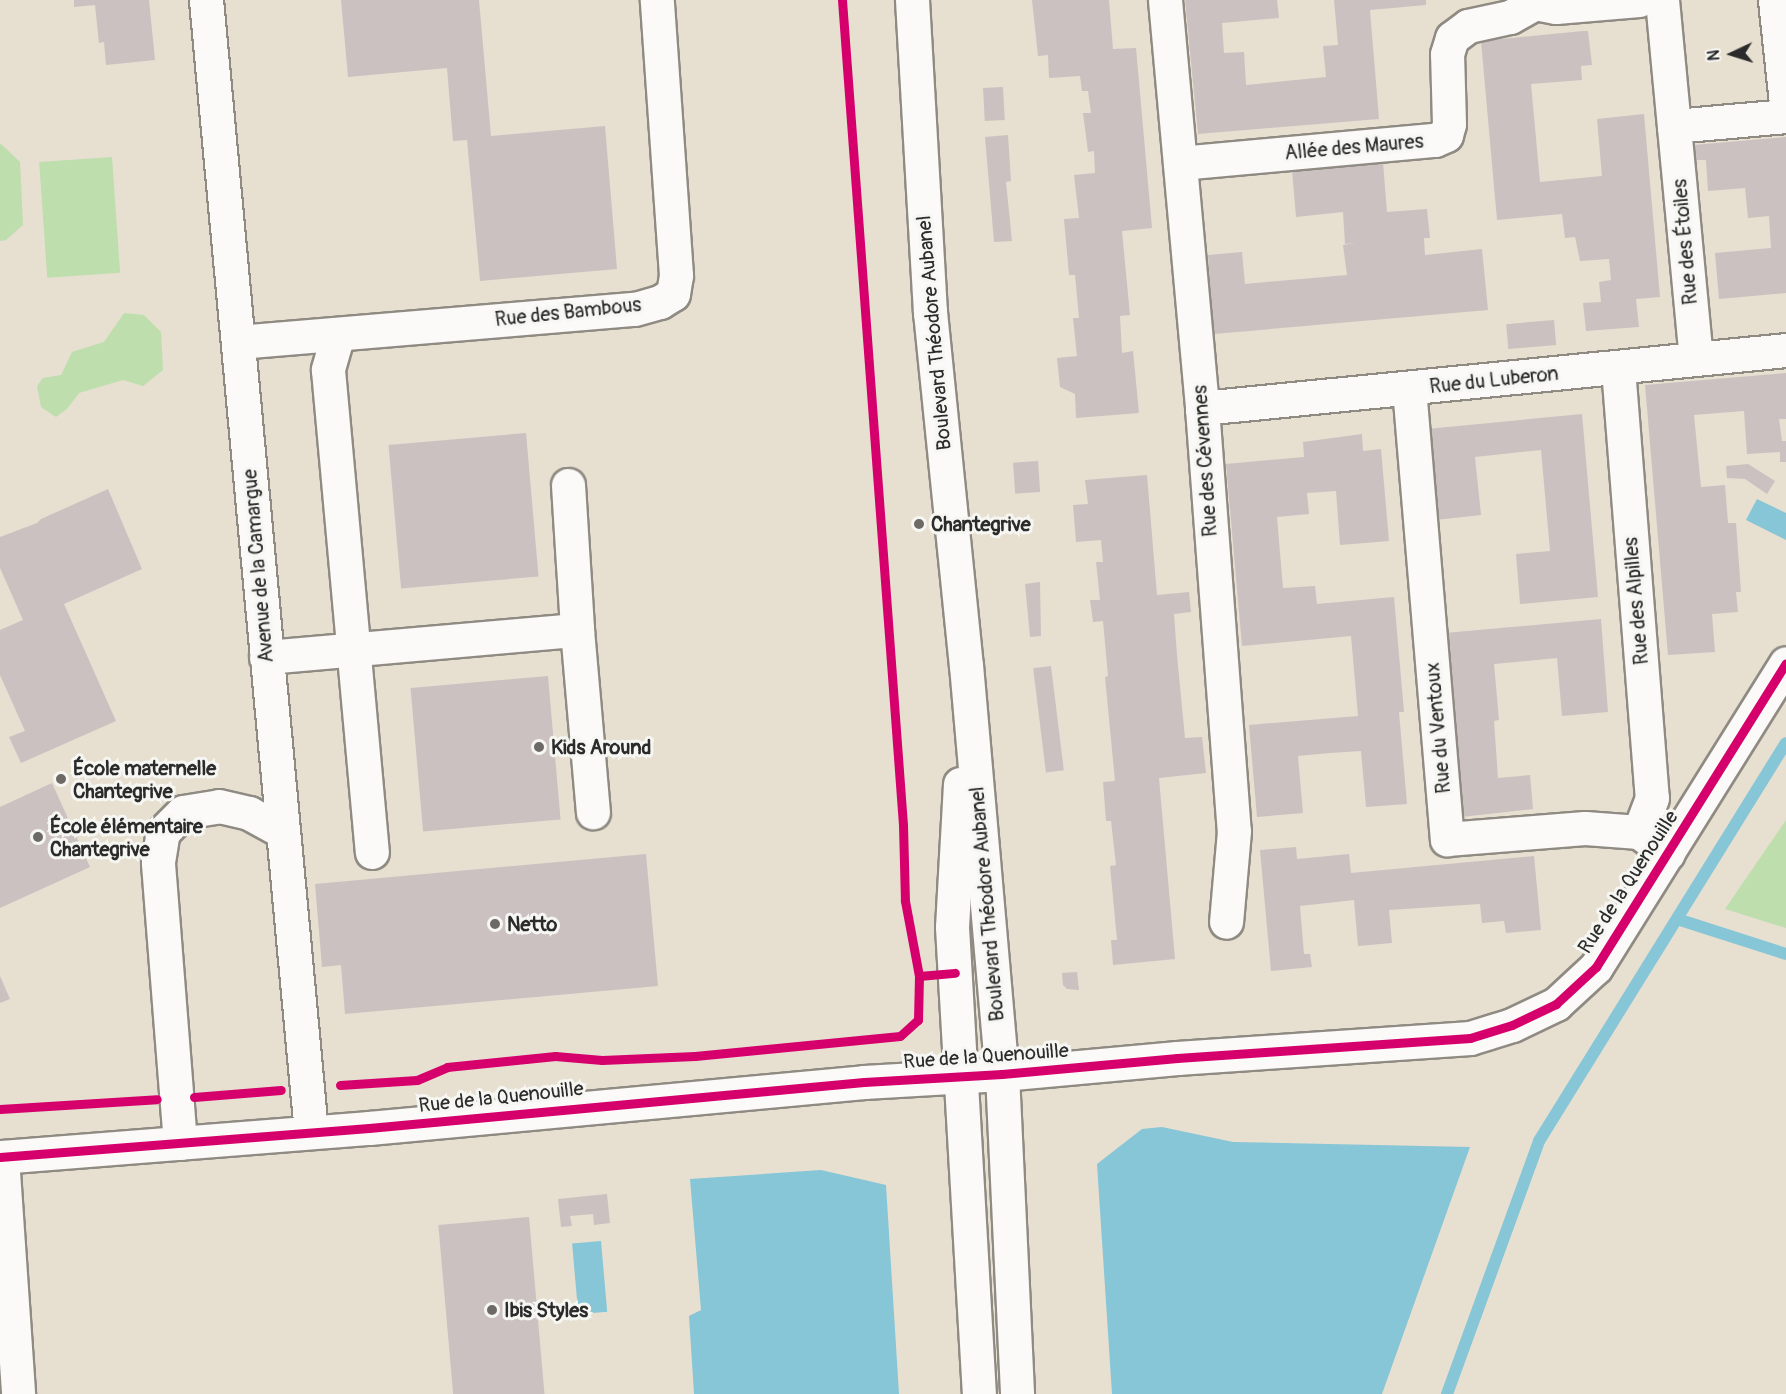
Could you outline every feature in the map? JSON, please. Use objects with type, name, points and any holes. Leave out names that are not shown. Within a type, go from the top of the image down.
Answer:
[{"type":"street","name":"Avenue de la Camargue","points":[[206,0],[311,1132]]},
{"type":"street","name":"Rue des Bambous","points":[[238,342],[635,309],[660,302],[674,294],[676,275],[657,0]]},
{"type":"street","name":"Boulevard Théodore Aubanel","points":[[912,0],[930,312],[966,665],[1002,1074],[1017,1394]]},
{"type":"street","name":"Rue des Cévennes","points":[[1165,0],[1202,408],[1234,831],[1226,922]]},
{"type":"street","points":[[1534,2],[1556,7],[1639,0]]},
{"type":"street","name":"Rue des Étoiles","points":[[1662,0],[1696,358]]},
{"type":"street","points":[[1775,0],[1786,103]]},
{"type":"street","name":"Allée des Maures","points":[[1180,163],[1435,140],[1446,135],[1449,124],[1447,54],[1452,38],[1468,26],[1509,17],[1534,2]]},
{"type":"street","points":[[1674,126],[1786,116]]},
{"type":"street","points":[[338,334],[328,370],[372,852]]},
{"type":"street","name":"Rue du Luberon","points":[[1202,408],[1786,350]]},
{"type":"street","name":"Rue des Alpilles","points":[[1618,368],[1652,798],[1639,832]]},
{"type":"street","name":"Rue du Ventoux","points":[[1409,388],[1447,839],[1586,828],[1639,832]]},
{"type":"street","points":[[568,485],[577,630],[593,812]]},
{"type":"street","points":[[266,657],[577,630]]},
{"type":"street","name":"Rue de la Quenouille","points":[[1,1157],[311,1132],[864,1082],[1002,1074],[1177,1058],[1470,1038],[1512,1025],[1556,1004],[1596,967],[1786,663]]},
{"type":"street","name":"Boulevard Théodore Aubanel","points":[[966,665],[952,927],[979,1394]]},
{"type":"street","points":[[180,1143],[158,862],[163,832],[183,812],[219,806],[249,813],[282,831]]},
{"type":"street","points":[[1639,832],[1668,854]]},
{"type":"street","points":[[1,1157],[18,1394]]},
{"type":"green space","points":[[0,143],[20,162],[23,225],[6,240],[0,241]]},
{"type":"green space","points":[[112,157],[120,273],[47,278],[39,162]]},
{"type":"green space","points":[[124,313],[144,315],[161,332],[163,370],[143,386],[123,380],[79,393],[67,409],[56,417],[41,407],[37,386],[43,378],[61,375],[72,352],[104,342]]},
{"type":"green space","points":[[1786,820],[1786,928],[1725,909]]},
{"type":"water","points":[[1757,499],[1786,513],[1786,540],[1746,520]]},
{"type":"water","points":[[1162,1127],[1233,1142],[1470,1147],[1382,1394],[1112,1394],[1097,1164],[1142,1129]]},
{"type":"water","points":[[821,1170],[886,1185],[899,1394],[694,1394],[689,1316],[701,1310],[690,1179]]},
{"type":"water","points":[[601,1241],[607,1312],[578,1314],[572,1244]]},
{"type":"building","points":[[74,0],[149,0],[155,60],[106,65],[104,42],[99,43],[95,5],[74,7]]},
{"type":"building","points":[[341,0],[479,0],[491,136],[605,126],[617,269],[480,281],[467,140],[453,141],[447,68],[348,77]]},
{"type":"building","points":[[1032,0],[1109,0],[1113,49],[1136,48],[1152,228],[1122,231],[1130,315],[1120,316],[1122,353],[1133,351],[1139,413],[1076,418],[1075,394],[1060,387],[1057,358],[1077,356],[1073,318],[1079,318],[1075,275],[1069,275],[1064,219],[1079,218],[1074,175],[1095,173],[1094,151],[1088,152],[1083,113],[1091,113],[1088,91],[1082,91],[1080,76],[1049,78],[1048,55],[1038,56]]},
{"type":"building","points":[[1185,0],[1277,0],[1279,18],[1222,23],[1224,53],[1244,52],[1246,85],[1326,77],[1323,46],[1338,45],[1334,0],[1426,0],[1426,5],[1370,10],[1379,119],[1198,134]]},
{"type":"building","points":[[1588,31],[1592,65],[1581,66],[1582,80],[1531,84],[1540,182],[1602,176],[1597,119],[1644,114],[1660,297],[1636,299],[1639,327],[1586,331],[1583,303],[1601,302],[1599,282],[1611,280],[1609,259],[1580,261],[1575,237],[1565,238],[1562,214],[1497,220],[1481,41]]},
{"type":"building","points":[[1003,87],[1005,120],[985,121],[983,88]]},
{"type":"building","points":[[1008,135],[1011,181],[1006,182],[1012,241],[994,242],[985,137]]},
{"type":"building","points":[[1786,137],[1786,293],[1719,299],[1715,253],[1771,248],[1769,216],[1748,218],[1745,188],[1708,191],[1706,160],[1694,160],[1693,145]]},
{"type":"building","points":[[1383,162],[1387,212],[1427,209],[1430,238],[1424,238],[1425,255],[1482,249],[1488,310],[1214,334],[1208,255],[1242,252],[1245,284],[1347,275],[1343,245],[1356,243],[1345,244],[1343,212],[1296,217],[1292,170]]},
{"type":"building","points":[[1554,320],[1556,345],[1508,349],[1506,324]]},
{"type":"building","points":[[1786,373],[1786,419],[1779,419],[1782,441],[1786,441],[1786,462],[1780,462],[1780,452],[1747,454],[1744,411],[1694,415],[1701,487],[1725,485],[1728,523],[1736,523],[1741,592],[1736,592],[1738,612],[1712,614],[1715,652],[1668,655],[1645,385]]},
{"type":"building","points":[[1582,414],[1598,597],[1520,604],[1516,554],[1550,551],[1541,450],[1475,457],[1481,515],[1435,520],[1427,429]]},
{"type":"building","points":[[526,433],[539,576],[401,588],[389,445]]},
{"type":"building","points":[[1362,434],[1363,451],[1381,449],[1389,541],[1340,545],[1336,491],[1307,493],[1309,514],[1277,517],[1283,588],[1315,586],[1317,604],[1394,597],[1404,712],[1399,712],[1407,804],[1366,807],[1361,751],[1330,753],[1298,756],[1303,813],[1257,817],[1249,725],[1358,716],[1351,636],[1242,646],[1226,464],[1304,457],[1303,442]]},
{"type":"building","points":[[1038,461],[1040,492],[1015,494],[1013,463]]},
{"type":"building","points":[[1748,464],[1775,481],[1767,494],[1745,479],[1727,478],[1726,466]]},
{"type":"building","points":[[1147,475],[1157,595],[1189,592],[1191,612],[1174,614],[1177,655],[1185,738],[1202,737],[1206,773],[1159,778],[1175,959],[1113,965],[1111,940],[1117,940],[1110,866],[1116,865],[1111,821],[1106,821],[1103,782],[1115,781],[1105,677],[1108,676],[1103,621],[1093,622],[1090,600],[1100,600],[1096,562],[1103,562],[1101,540],[1076,542],[1073,505],[1088,504],[1085,480]]},
{"type":"building","points":[[108,489],[142,569],[64,604],[116,721],[21,763],[9,737],[25,731],[0,675],[0,630],[23,620],[0,568],[0,537],[37,523],[41,519]]},
{"type":"building","points":[[1040,582],[1041,636],[1030,637],[1025,584]]},
{"type":"building","points":[[1601,619],[1608,712],[1562,716],[1557,658],[1494,664],[1499,720],[1494,721],[1498,778],[1530,775],[1533,809],[1461,817],[1445,633]]},
{"type":"building","points":[[1051,666],[1064,770],[1046,772],[1033,668]]},
{"type":"building","points":[[548,676],[561,819],[423,831],[411,688]]},
{"type":"building","name":"École élémentaire Chantegrive","points":[[52,783],[90,867],[0,908],[0,807]]},
{"type":"building","points":[[1296,847],[1297,859],[1349,854],[1351,873],[1534,856],[1541,930],[1506,933],[1504,921],[1482,923],[1480,904],[1389,910],[1392,943],[1358,946],[1354,900],[1300,906],[1304,954],[1310,954],[1312,967],[1271,971],[1260,850]]},
{"type":"building","name":"Netto","points":[[646,854],[658,986],[345,1014],[341,965],[322,967],[315,884]]},
{"type":"building","points":[[1077,972],[1079,990],[1067,989],[1063,985],[1062,973]]},
{"type":"building","points":[[0,976],[10,999],[0,1003]]},
{"type":"building","points":[[607,1194],[610,1223],[594,1225],[593,1214],[570,1216],[572,1226],[561,1227],[558,1199]]},
{"type":"building","name":"Ibis Styles","points":[[529,1217],[544,1394],[453,1394],[438,1225]]},
{"type":"waterway","points":[[1447,1394],[1539,1141],[1786,743]]},
{"type":"waterway","points":[[1677,919],[1786,954]]},
{"type":"cycle path","points":[[842,0],[903,825],[905,901],[919,976]]},
{"type":"cycle path","points":[[0,1157],[369,1128],[864,1082],[1002,1074],[1177,1058],[1470,1038],[1512,1025],[1556,1004],[1596,967],[1786,663]]},
{"type":"cycle path","points":[[340,1085],[417,1080],[447,1067],[555,1056],[602,1060],[695,1056],[900,1036],[918,1020],[919,976],[955,973]]},
{"type":"cycle path","points":[[194,1097],[281,1090]]},
{"type":"cycle path","points":[[0,1109],[157,1099]]},
{"type":"place","name":"Chantegrive","points":[[919,524]]},
{"type":"place","name":"Kids Around","points":[[539,747]]},
{"type":"place","name":"École maternelle Chantegrive","points":[[61,779]]},
{"type":"place","name":"École élémentaire Chantegrive","points":[[38,837]]},
{"type":"place","name":"Netto","points":[[495,924]]},
{"type":"place","name":"Ibis Styles","points":[[492,1310]]}]
